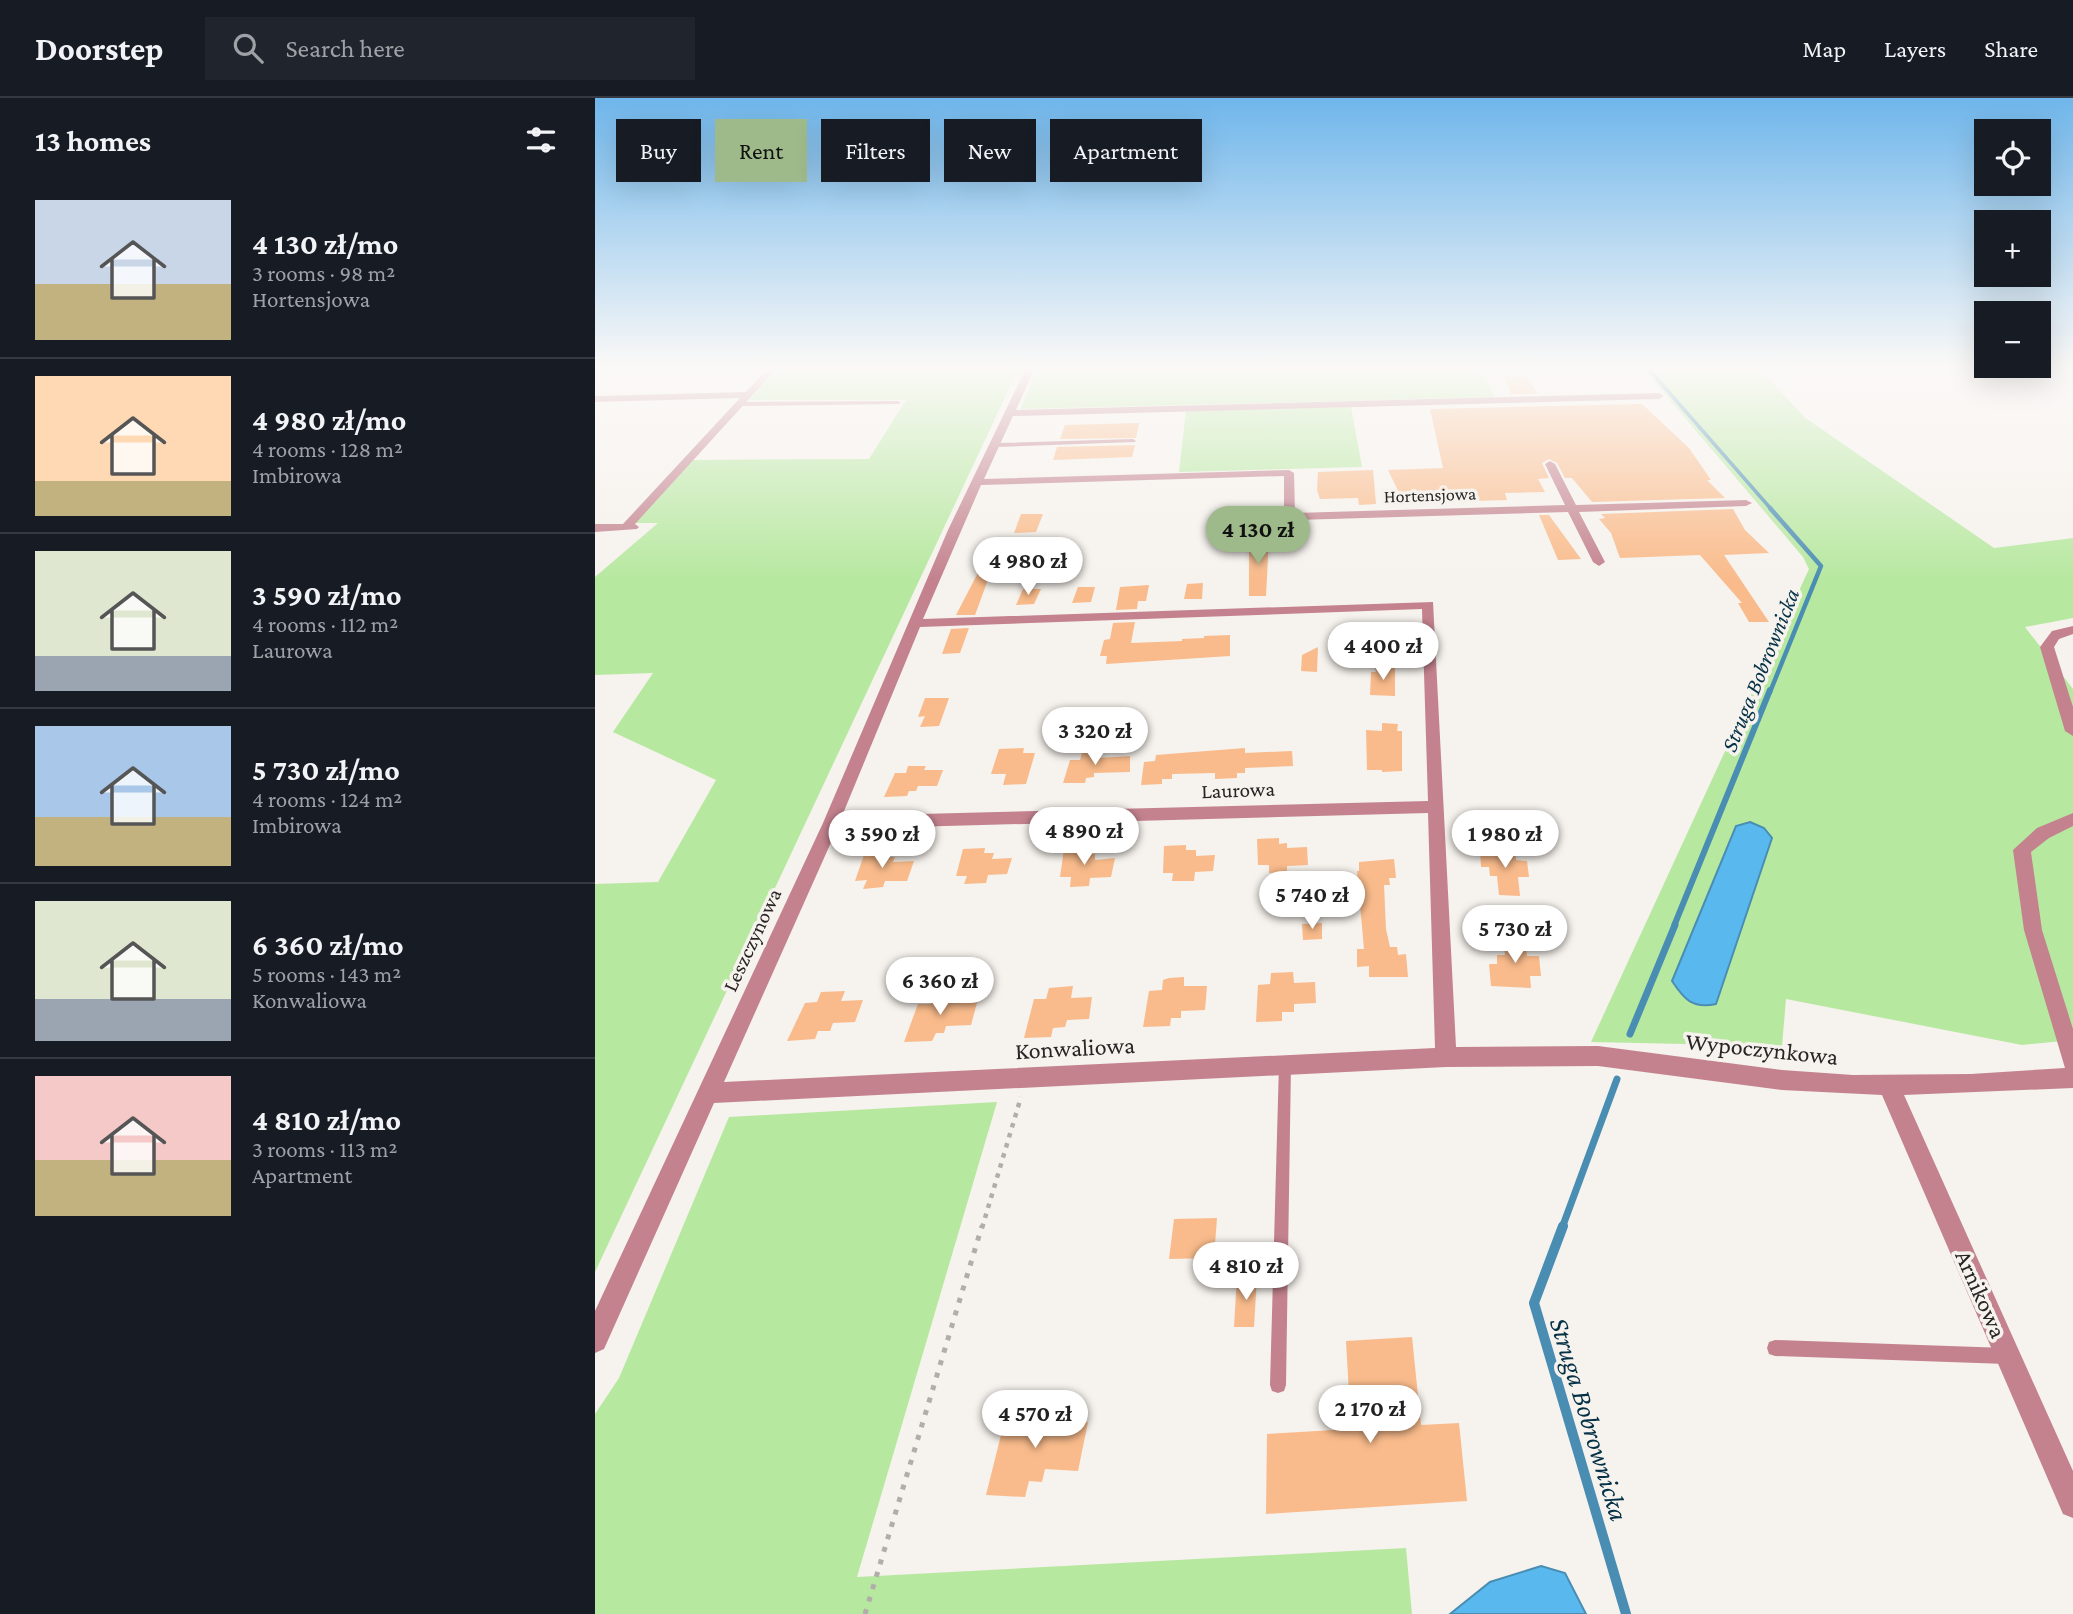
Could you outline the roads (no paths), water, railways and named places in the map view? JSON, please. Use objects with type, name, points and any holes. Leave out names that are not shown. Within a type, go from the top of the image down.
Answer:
[{"type":"street","points":[[595,528],[629,527],[710,437]]},
{"type":"street","name":"Leszczynowa","points":[[595,1340],[831,823],[954,530],[1001,437]]},
{"type":"street","points":[[1550,464],[1599,562]]},
{"type":"street","points":[[979,482],[1289,473],[1290,536]]},
{"type":"street","name":"Hortensjowa","points":[[1290,517],[1746,503]]},
{"type":"street","points":[[916,623],[1428,605],[1445,1057]]},
{"type":"street","points":[[2073,630],[2060,632],[2050,638],[2047,646],[2073,731]]},
{"type":"street","points":[[2049,658],[2073,688]]},
{"type":"street","name":"Laurowa","points":[[831,823],[1436,807]]},
{"type":"street","points":[[2073,819],[2043,833],[2022,850],[2033,930],[2073,1063]]},
{"type":"street","name":"Wypoczynkowa","points":[[1445,1057],[1598,1056],[1782,1080],[1888,1084],[1971,1084],[2073,1078]]},
{"type":"street","name":"Konwaliowa","points":[[706,1093],[1445,1057]]},
{"type":"street","name":"Arnikowa","points":[[1888,1084],[2073,1504]]},
{"type":"lane","points":[[997,445],[1133,441]]},
{"type":"lane","points":[[1278,1385],[1285,1064]]},
{"type":"lane","points":[[1775,1348],[2008,1356]]},
{"type":"water","points":[[1750,822],[1764,828],[1772,838],[1716,1004],[1695,1004],[1685,998],[1672,981],[1736,826]]},
{"type":"water","points":[[1541,1566],[1565,1573],[1586,1614],[1450,1614],[1490,1582]]},
{"type":"waterway","name":"Struga Bobrownicka","points":[[1708,437],[1771,509]]},
{"type":"waterway","name":"Struga Bobrownicka","points":[[1770,508],[1821,566],[1770,692]]},
{"type":"waterway","name":"Struga Bobrownicka","points":[[1674,926],[1770,690]]},
{"type":"waterway","name":"Struga Bobrownicka","points":[[1630,1034],[1675,925]]},
{"type":"waterway","name":"Struga Bobrownicka","points":[[1562,1228],[1617,1079]]},
{"type":"waterway","name":"Struga Bobrownicka","points":[[1563,1226],[1534,1303],[1626,1614]]}]
